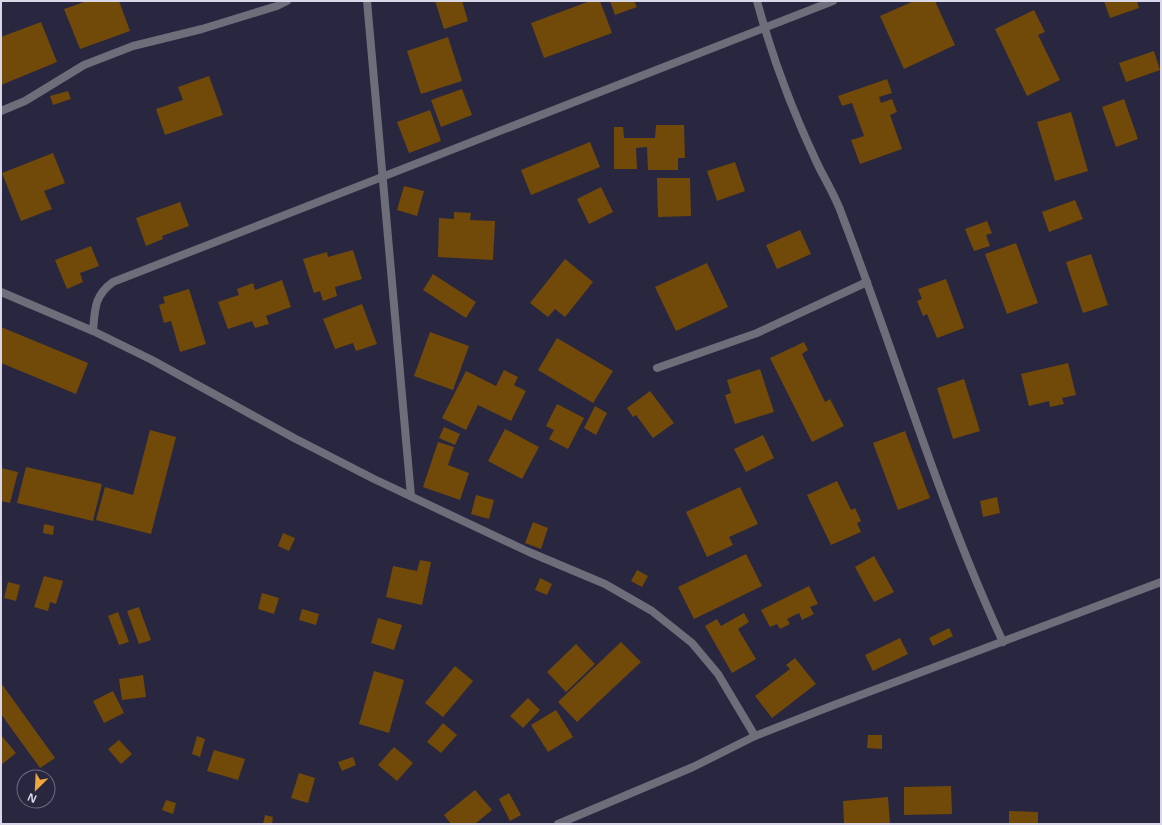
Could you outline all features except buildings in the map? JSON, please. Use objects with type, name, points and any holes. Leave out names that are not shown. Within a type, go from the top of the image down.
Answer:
[{"type":"street","points":[[1,111],[25,101],[84,65],[132,46],[202,29],[277,6],[287,1]]},
{"type":"street","points":[[367,1],[384,177],[411,496]]},
{"type":"street","points":[[757,1],[764,28],[783,84],[816,162],[842,213],[956,536],[1003,642]]},
{"type":"street","points":[[93,331],[97,301],[103,289],[113,282],[833,1]]},
{"type":"street","points":[[657,368],[757,333],[867,282]]},
{"type":"street","points":[[1,292],[93,331],[152,360],[314,449],[529,552],[605,584],[652,611],[692,643],[718,674],[755,736]]},
{"type":"street","points":[[558,824],[694,767],[755,736],[1161,582]]}]
